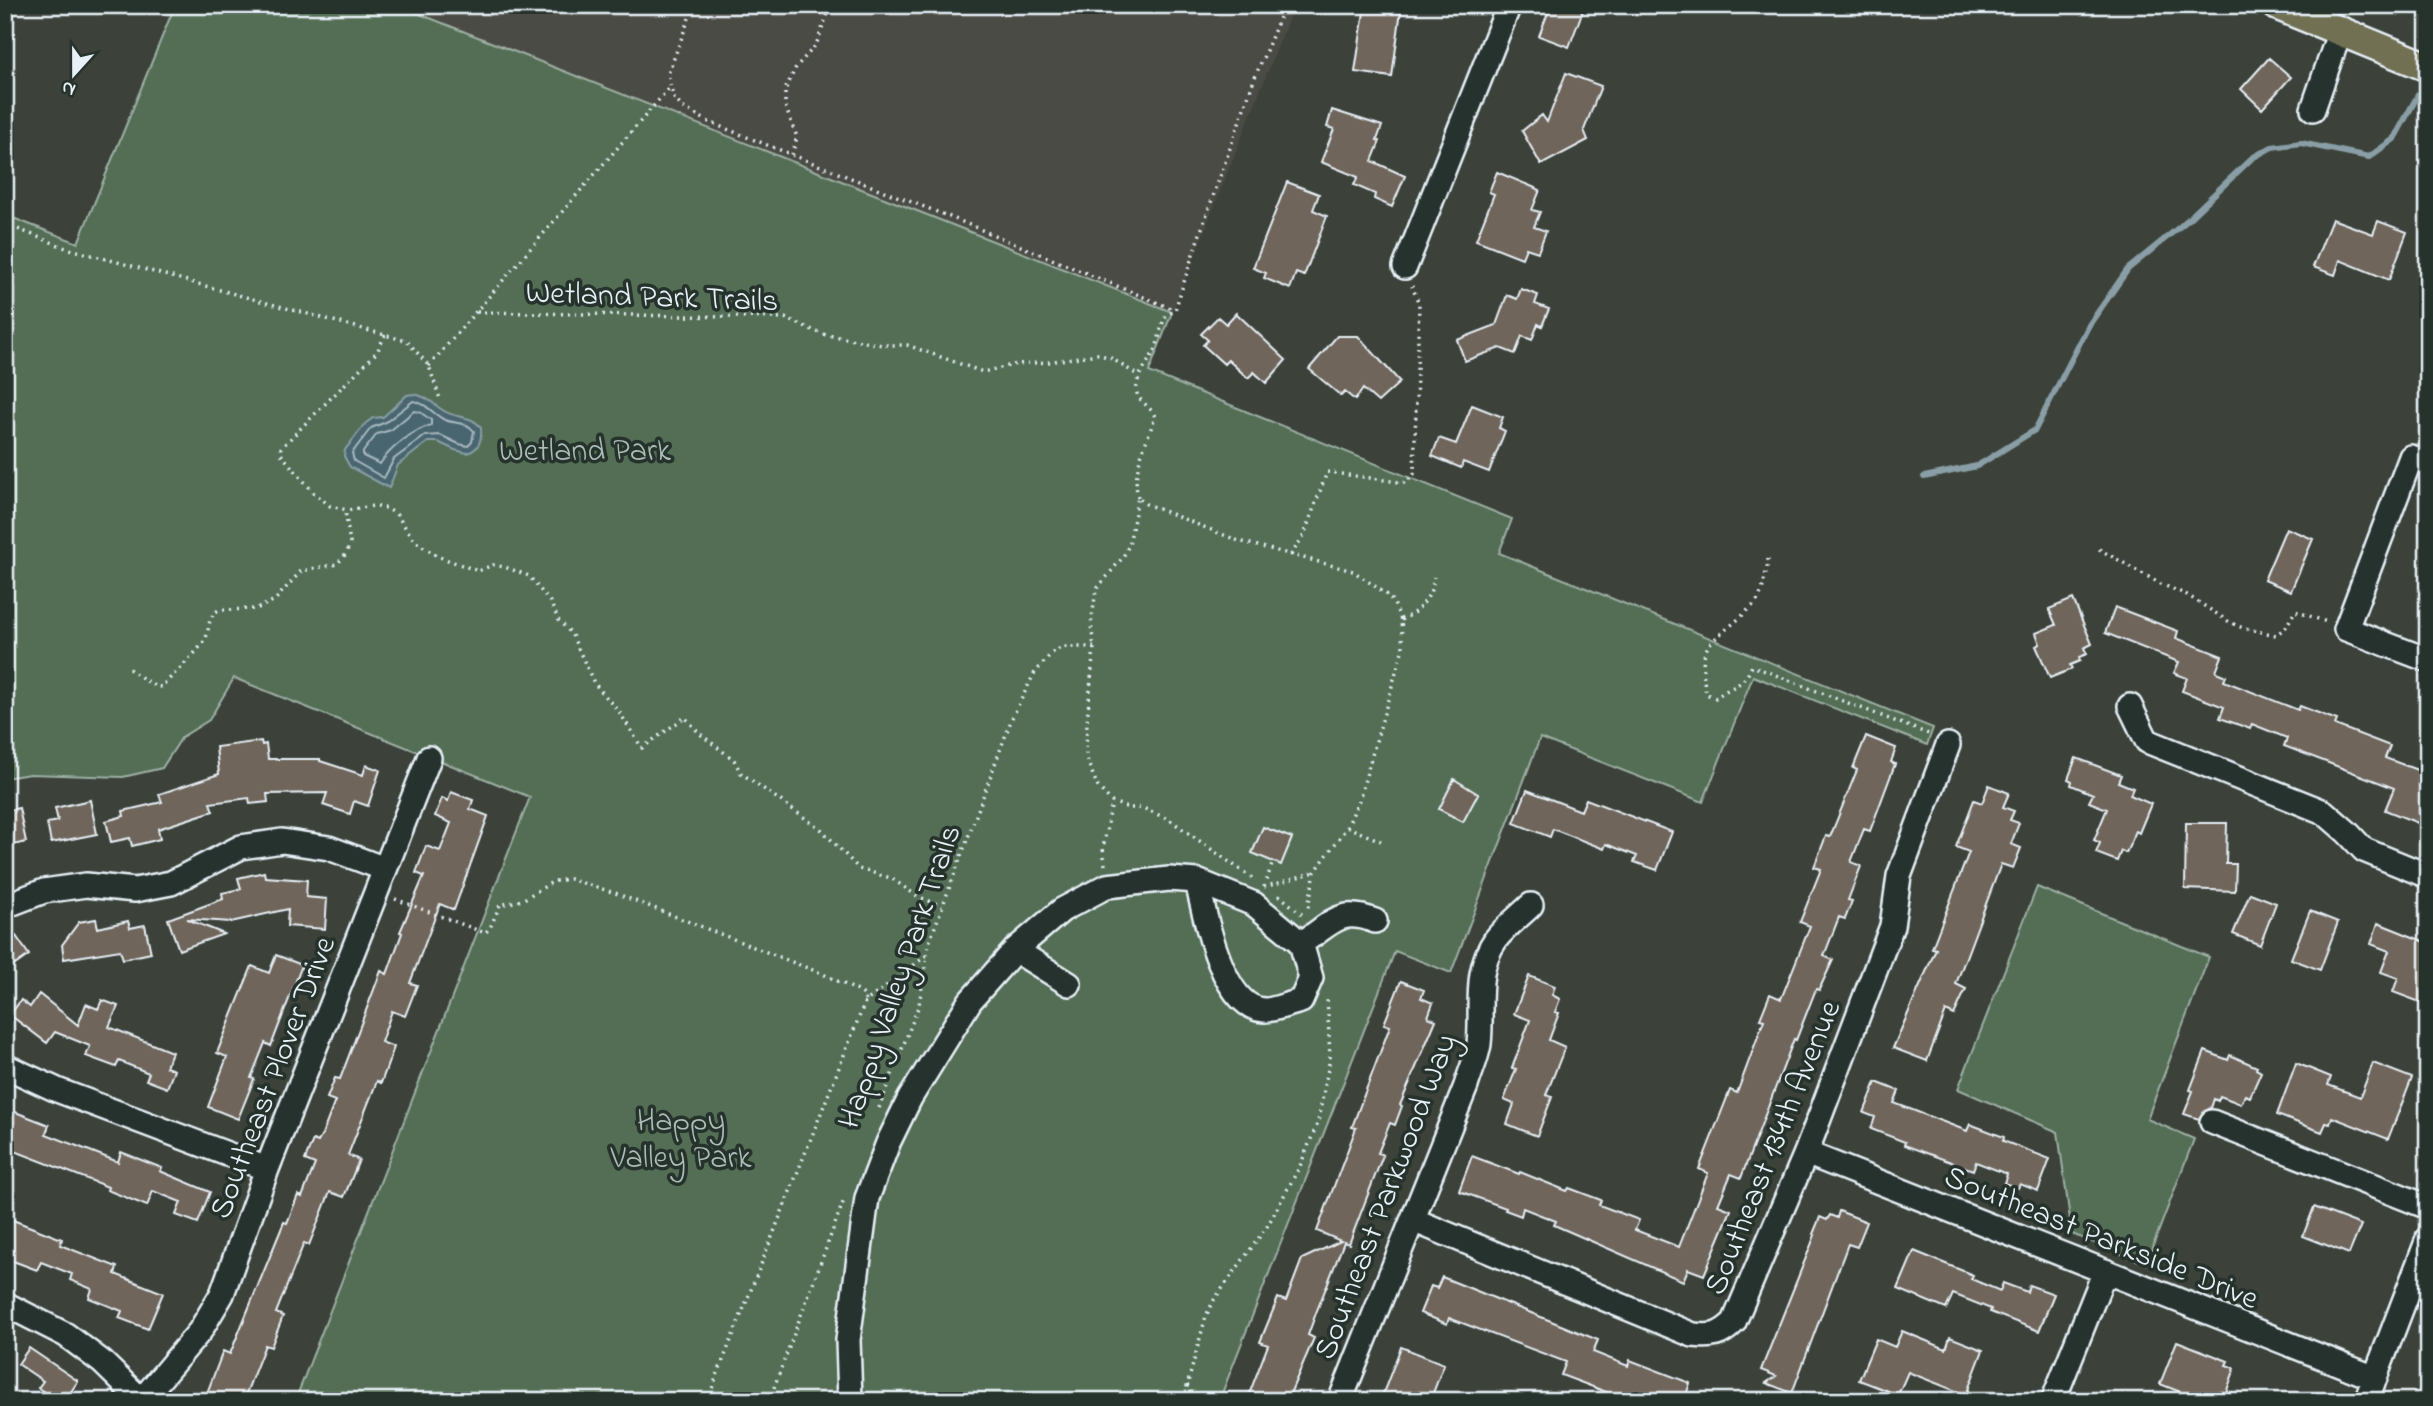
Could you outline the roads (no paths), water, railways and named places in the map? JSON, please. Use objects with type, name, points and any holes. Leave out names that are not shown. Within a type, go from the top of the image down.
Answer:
[{"type":"main road","points":[[2276,5],[2428,67]]},
{"type":"street","points":[[1405,267],[1508,5]]},
{"type":"street","points":[[2316,111],[2340,32]]},
{"type":"street","points":[[2428,463],[2411,457],[2346,629],[2428,660]]},
{"type":"street","points":[[2130,706],[2147,741],[2324,812],[2364,850],[2428,876]]},
{"type":"street","name":"Southeast 134th Avenue","points":[[1413,1220],[1693,1335],[1710,1337],[1724,1333],[1734,1322],[1806,1153],[1892,926],[1899,876],[1948,745]]},
{"type":"street","name":"Southeast Plover Drive","points":[[141,1401],[200,1331],[222,1294],[267,1169],[429,758]]},
{"type":"street","points":[[5,906],[44,891],[86,885],[135,890],[171,883],[241,847],[282,841],[329,848],[385,869]]},
{"type":"street","points":[[850,1401],[848,1340],[867,1198],[888,1143],[910,1098],[971,1001],[1015,950],[1062,910],[1107,886],[1170,879],[1197,881],[1254,904],[1301,943],[1311,978],[1301,1001],[1264,1010],[1245,1003],[1233,987],[1211,942],[1197,881]]},
{"type":"street","name":"Southeast Parkwood Way","points":[[1340,1401],[1466,1086],[1478,1048],[1480,980],[1485,960],[1497,938],[1531,905]]},
{"type":"street","points":[[1301,943],[1339,916],[1354,915],[1375,921]]},
{"type":"street","points":[[1015,950],[1069,984]]},
{"type":"street","points":[[5,1066],[57,1090],[267,1169]]},
{"type":"street","points":[[2212,1122],[2428,1207]]},
{"type":"street","name":"Southeast Parkside Drive","points":[[1806,1153],[2375,1378]]},
{"type":"street","points":[[2366,1401],[2420,1286],[2428,1239]]},
{"type":"street","points":[[2053,1401],[2105,1272]]},
{"type":"street","points":[[5,1304],[66,1335],[103,1362],[141,1401]]},
{"type":"water","points":[[407,395],[426,398],[444,411],[473,421],[481,428],[480,440],[477,447],[467,453],[438,442],[428,442],[398,465],[389,488],[350,467],[344,456],[345,450],[366,423],[373,418],[383,417]]},
{"type":"waterway","points":[[1924,477],[1977,466],[2035,430],[2089,325],[2128,269],[2183,224],[2252,158],[2272,147],[2301,143],[2369,157],[2394,139],[2418,95]]},
{"type":"park label","name":"Wetland Park","points":[[585,449]]},
{"type":"park label","name":"Happy Valley Park","points":[[681,1138]]}]
